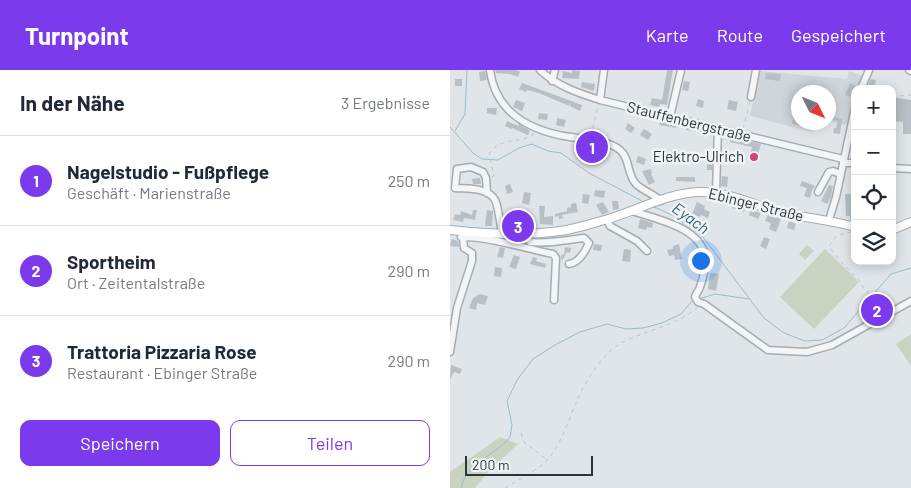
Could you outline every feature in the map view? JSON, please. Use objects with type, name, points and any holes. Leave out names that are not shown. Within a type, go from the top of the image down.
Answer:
[{"type":"main road","name":"Ebinger Straße","points":[[454,230],[502,235],[560,231],[632,212],[688,193],[716,192],[779,212],[829,220],[851,226]]},
{"type":"main road","points":[[896,228],[911,222]]},
{"type":"street","points":[[490,70],[495,92],[502,104],[514,116],[540,129],[563,136],[590,140],[620,150],[626,157],[634,182],[659,202]]},
{"type":"street","name":"Stauffenbergstraße","points":[[540,70],[552,81],[600,100],[718,128],[851,163]]},
{"type":"street","points":[[552,81],[555,70]]},
{"type":"street","points":[[600,100],[604,70]]},
{"type":"street","points":[[670,117],[680,70]]},
{"type":"street","points":[[751,98],[756,70]]},
{"type":"street","points":[[863,85],[869,70]]},
{"type":"street","points":[[829,220],[836,197],[851,126]]},
{"type":"street","points":[[716,192],[718,128]]},
{"type":"street","points":[[487,193],[483,172],[471,167],[457,169],[455,188],[480,190],[495,200],[502,235]]},
{"type":"street","points":[[896,168],[911,169]]},
{"type":"street","points":[[818,192],[829,172],[840,174]]},
{"type":"street","points":[[632,212],[679,227],[700,244],[704,253],[704,265],[698,301],[768,350],[807,352],[832,345],[911,301]]},
{"type":"street","points":[[607,219],[610,226],[637,241],[647,251]]},
{"type":"street","points":[[450,352],[457,308],[472,261],[472,253],[464,248],[463,238],[454,230]]},
{"type":"street","points":[[527,233],[527,238],[530,242],[553,243],[584,238],[587,240],[589,243],[585,252],[574,263],[569,264]]},
{"type":"street","points":[[463,238],[468,236],[555,256],[554,300]]},
{"type":"path","points":[[899,112],[900,96],[911,95]]},
{"type":"path","points":[[741,134],[751,98]]},
{"type":"path","points":[[590,140],[600,100]]},
{"type":"path","points":[[486,182],[494,176],[489,154],[494,146],[513,140],[531,138],[540,129]]},
{"type":"path","points":[[851,233],[838,235],[832,239],[829,247],[860,281],[865,291],[893,312]]},
{"type":"path","points":[[505,488],[536,469],[560,442],[586,383],[608,353],[621,344],[685,318],[698,301]]},
{"type":"path","points":[[521,433],[524,442],[546,460]]},
{"type":"shaded area","points":[[760,71],[847,79],[849,71],[863,76],[860,85],[851,85],[851,111],[846,125],[836,123],[836,85],[791,85],[791,127],[750,116]]},
{"type":"green space","points":[[807,245],[814,251],[805,260],[799,254]]},
{"type":"green space","points":[[825,249],[859,282],[814,329],[780,297]]},
{"type":"green space","points":[[911,334],[911,366],[896,344]]},
{"type":"green space","points":[[500,437],[518,444],[488,472],[475,488],[450,488],[450,472]]},
{"type":"building","points":[[495,70],[516,70],[520,72],[518,77],[510,74],[496,73]]},
{"type":"building","points":[[572,70],[580,71],[579,79],[562,78],[563,71],[572,73]]},
{"type":"building","points":[[667,70],[673,70],[667,105],[660,104],[659,107],[650,105],[652,98],[662,100]]},
{"type":"building","points":[[485,71],[487,80],[480,81],[479,72]]},
{"type":"building","points":[[766,73],[781,74],[780,81],[765,79]]},
{"type":"building","points":[[455,79],[462,79],[462,86],[455,86]]},
{"type":"building","points":[[871,79],[876,80],[874,85],[869,85]]},
{"type":"building","points":[[684,81],[690,82],[688,91],[682,90]]},
{"type":"building","points":[[582,82],[595,84],[594,91],[581,87]]},
{"type":"building","points":[[522,83],[582,105],[580,111],[570,106],[569,102],[569,106],[539,93],[527,90],[526,92],[519,89]]},
{"type":"building","points":[[850,83],[854,85],[851,85],[851,97],[845,95]]},
{"type":"building","points":[[896,98],[911,100],[911,134],[903,134],[903,122],[896,121]]},
{"type":"building","points":[[698,99],[704,101],[703,108],[696,106]]},
{"type":"building","points":[[516,100],[525,103],[522,111],[513,107]]},
{"type":"building","points":[[729,100],[738,102],[736,111],[727,109]]},
{"type":"building","points":[[487,108],[497,108],[496,115],[487,113]]},
{"type":"building","points":[[539,113],[548,114],[547,120],[538,119]]},
{"type":"building","points":[[557,118],[566,120],[564,127],[556,125]]},
{"type":"building","points":[[836,118],[842,119],[840,134],[833,133],[834,130],[836,130],[838,121],[836,121]]},
{"type":"building","points":[[661,120],[677,124],[676,128],[659,125]]},
{"type":"building","points":[[507,121],[518,126],[519,124],[530,131],[528,135],[505,126]]},
{"type":"building","points":[[628,123],[635,128],[631,133],[625,129]]},
{"type":"building","points":[[687,126],[707,131],[707,133],[686,130]]},
{"type":"building","points":[[644,129],[652,134],[648,140],[640,135]]},
{"type":"building","points":[[731,137],[761,144],[756,160],[749,159],[752,147],[730,142]]},
{"type":"building","points":[[578,143],[606,148],[605,154],[599,153],[600,151],[577,147]]},
{"type":"building","points":[[638,156],[646,159],[644,165],[636,162]]},
{"type":"building","points":[[707,159],[712,159],[712,170],[707,170]]},
{"type":"building","points":[[651,169],[655,182],[649,185],[642,171]]},
{"type":"building","points":[[722,176],[728,177],[727,187],[721,186]]},
{"type":"building","points":[[676,177],[695,177],[695,182],[676,181]]},
{"type":"building","points":[[480,178],[481,184],[473,184],[472,179]]},
{"type":"building","points":[[802,181],[815,186],[810,198],[804,196],[807,188],[800,186]]},
{"type":"building","points":[[510,184],[513,192],[507,194],[505,186]]},
{"type":"building","points":[[829,185],[833,186],[831,197],[827,204],[821,201]]},
{"type":"building","points":[[595,190],[605,191],[604,198],[594,196]]},
{"type":"building","points":[[524,192],[531,193],[529,205],[522,203]]},
{"type":"building","points":[[583,194],[590,195],[588,204],[582,203]]},
{"type":"building","points":[[851,194],[851,219],[850,216],[846,216],[845,195]]},
{"type":"building","points":[[612,201],[618,201],[619,209],[613,210]]},
{"type":"building","points":[[603,202],[609,212],[602,215],[596,205]]},
{"type":"building","points":[[697,202],[705,206],[704,209],[710,212],[708,218],[692,214]]},
{"type":"building","points":[[576,203],[578,212],[562,215],[563,218],[559,219],[559,216],[555,217],[555,214],[567,211],[571,204]]},
{"type":"building","points":[[734,203],[746,207],[744,212],[732,208]]},
{"type":"building","points":[[539,206],[545,206],[544,217],[553,216],[553,225],[540,224]]},
{"type":"building","points":[[473,210],[477,210],[475,220],[464,218],[463,222],[453,220],[455,214],[460,215],[461,211],[472,215]]},
{"type":"building","points":[[487,210],[493,211],[492,226],[485,226]]},
{"type":"building","points":[[751,210],[761,213],[758,219],[749,215]]},
{"type":"building","points":[[768,214],[781,219],[776,232],[769,229],[771,223],[765,221]]},
{"type":"building","points":[[640,219],[653,223],[652,228],[647,227],[646,230],[638,228]]},
{"type":"building","points":[[789,221],[796,224],[794,230],[787,228]]},
{"type":"building","points":[[507,222],[524,224],[524,228],[506,227]]},
{"type":"building","points":[[764,237],[770,239],[766,249],[760,246]]},
{"type":"building","points":[[452,239],[458,241],[459,247],[450,246]]},
{"type":"building","points":[[594,244],[602,245],[601,251],[593,250]]},
{"type":"building","points":[[679,244],[682,259],[675,260],[674,255],[669,256],[667,250],[673,249],[673,246]]},
{"type":"building","points":[[500,247],[505,248],[503,258],[497,257]]},
{"type":"building","points":[[565,247],[571,248],[570,253],[567,252],[562,261],[561,257],[562,254],[564,255]]},
{"type":"building","points":[[624,249],[631,250],[630,262],[622,261]]},
{"type":"building","points":[[514,255],[520,257],[516,269],[509,267]]},
{"type":"building","points":[[533,257],[537,258],[536,261],[546,264],[545,268],[530,264]]},
{"type":"building","points":[[495,267],[502,268],[501,277],[494,276]]},
{"type":"building","points":[[710,273],[719,274],[716,291],[708,289]]},
{"type":"building","points":[[480,294],[488,296],[485,305],[477,303],[476,310],[469,308],[473,298]]},
{"type":"building","points":[[880,304],[883,310],[874,316],[870,310]]},
{"type":"building","points":[[451,365],[462,369],[460,374],[454,372],[450,380]]},
{"type":"waterway","points":[[455,131],[465,114],[467,70]]},
{"type":"waterway","name":"Eyach","points":[[450,127],[473,153],[482,159],[498,160],[519,148],[532,144],[548,151],[561,153],[589,173],[644,202]]},
{"type":"waterway","name":"Eyach","points":[[652,206],[674,216],[703,237],[764,318],[784,333],[805,341],[822,340],[844,328],[891,274],[911,268]]},
{"type":"waterway","points":[[699,299],[715,294],[749,299]]},
{"type":"waterway","points":[[461,488],[464,479],[475,465],[504,444],[510,437],[512,425],[507,401],[517,380],[533,359],[580,332],[607,324],[626,329],[643,328],[662,323],[681,314],[693,300]]},
{"type":"place","name":"Nagelstudio - Fußpflege","points":[[592,147]]},
{"type":"place","name":"Elektro-Ulrich","points":[[754,157]]},
{"type":"place","name":"Trattoria Pizzaria Rose","points":[[518,226]]},
{"type":"place","name":"Sportheim","points":[[877,310]]}]
